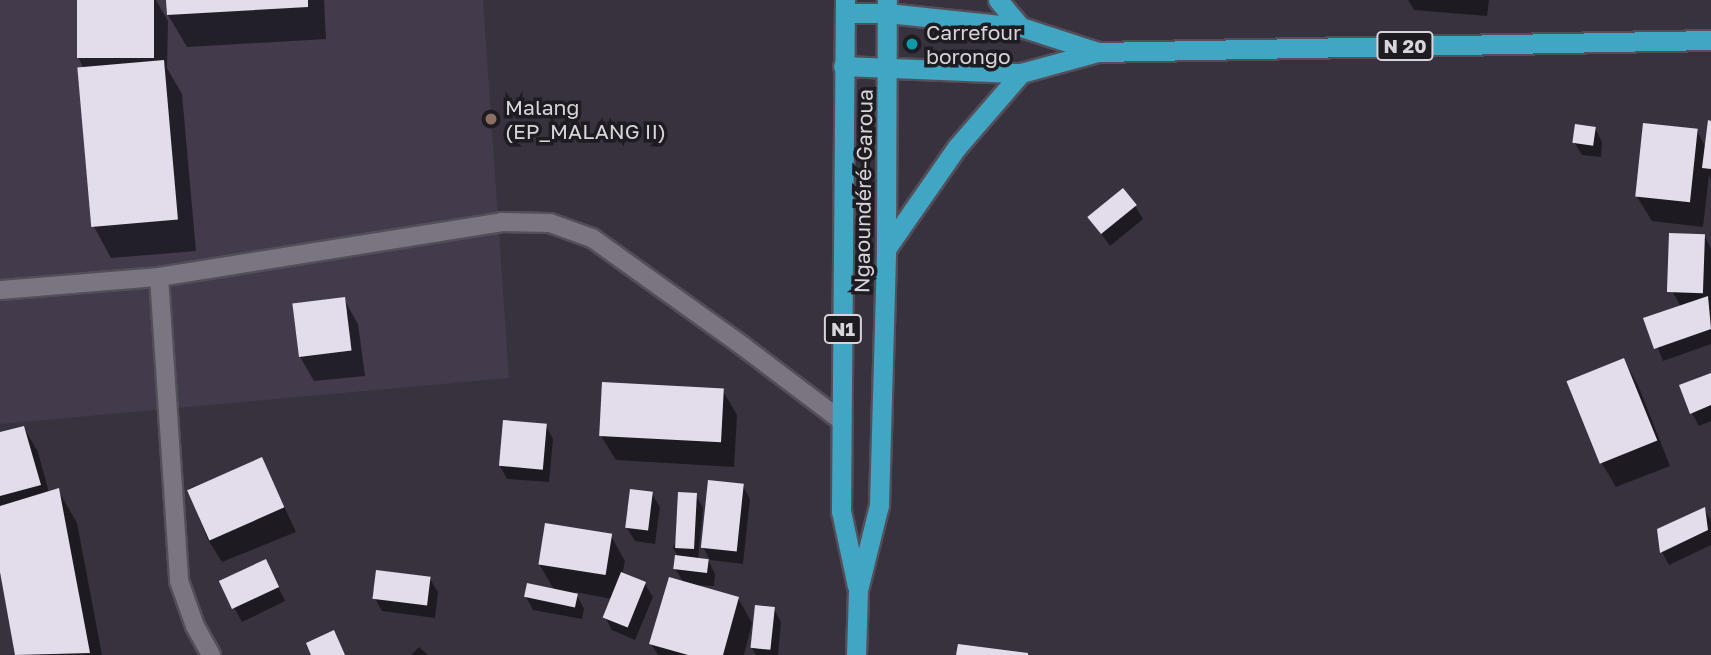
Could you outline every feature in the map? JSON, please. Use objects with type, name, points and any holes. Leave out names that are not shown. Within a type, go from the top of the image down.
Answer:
[{"type":"highway","points":[[998,0],[1021,27]]},
{"type":"highway","name":"N 20","points":[[845,6],[887,6],[1021,27],[1098,52]]},
{"type":"highway","name":"Ngaoundéré-Garoua","points":[[845,6],[841,511],[858,590]]},
{"type":"highway","name":"Ngaoundéré-Garoua","points":[[856,655],[858,590],[879,505],[886,249],[887,6]]},
{"type":"highway","name":"N 20","points":[[843,66],[1021,73],[1098,52],[1711,40]]},
{"type":"highway","points":[[886,249],[957,147],[1021,73]]},
{"type":"street","points":[[0,290],[159,277],[501,222],[550,223],[592,238],[744,346],[842,421]]},
{"type":"street","points":[[159,277],[179,581],[195,626],[211,655]]},
{"type":"shaded area","points":[[0,0],[483,0],[509,378],[0,424]]},
{"type":"building","points":[[77,0],[154,0],[154,58],[77,58]]},
{"type":"building","points":[[166,0],[308,0],[308,7],[167,15]]},
{"type":"building","points":[[164,60],[178,219],[91,227],[77,68]]},
{"type":"building","points":[[1708,120],[1711,121],[1711,169],[1702,168]]},
{"type":"building","points":[[1643,123],[1698,129],[1690,202],[1635,197]]},
{"type":"building","points":[[1575,124],[1596,127],[1593,146],[1572,143]]},
{"type":"building","points":[[1123,188],[1137,205],[1101,234],[1087,217]]},
{"type":"building","points":[[1669,233],[1705,234],[1703,293],[1667,292]]},
{"type":"building","points":[[1708,296],[1711,329],[1654,349],[1643,318]]},
{"type":"building","points":[[345,297],[352,351],[299,357],[292,303]]},
{"type":"building","points":[[1624,358],[1657,441],[1600,464],[1567,381]]},
{"type":"building","points":[[1711,373],[1711,405],[1690,414],[1679,385]]},
{"type":"building","points":[[602,382],[724,388],[721,442],[599,436]]},
{"type":"building","points":[[503,420],[547,424],[543,470],[499,466]]},
{"type":"building","points":[[24,426],[41,485],[0,496],[0,432]]},
{"type":"building","points":[[262,457],[284,507],[209,541],[187,490]]},
{"type":"building","points":[[708,480],[744,484],[737,551],[701,548]]},
{"type":"building","points":[[59,488],[90,653],[15,655],[0,572],[0,506]]},
{"type":"building","points":[[630,489],[653,492],[648,531],[625,528]]},
{"type":"building","points":[[678,492],[697,493],[694,549],[675,548]]},
{"type":"building","points":[[1705,507],[1708,530],[1660,553],[1657,529]]},
{"type":"building","points":[[545,523],[612,534],[606,575],[538,564]]},
{"type":"building","points":[[675,555],[709,559],[707,573],[673,569]]},
{"type":"building","points":[[266,559],[279,587],[232,609],[219,581]]},
{"type":"building","points":[[376,570],[431,577],[427,605],[372,599]]},
{"type":"building","points":[[621,572],[646,582],[628,628],[603,617]]},
{"type":"building","points":[[669,577],[739,597],[723,655],[688,655],[649,644]]},
{"type":"building","points":[[527,583],[578,594],[575,608],[524,597]]},
{"type":"building","points":[[755,605],[775,607],[770,650],[751,648]]},
{"type":"building","points":[[334,630],[345,655],[311,655],[306,643]]},
{"type":"building","points":[[958,644],[1028,653],[1028,655],[956,655]]},
{"type":"place","name":"Carrefour borongo","points":[[912,44]]},
{"type":"place","name":"Malang (EP_MALANG II)","points":[[491,119]]}]
